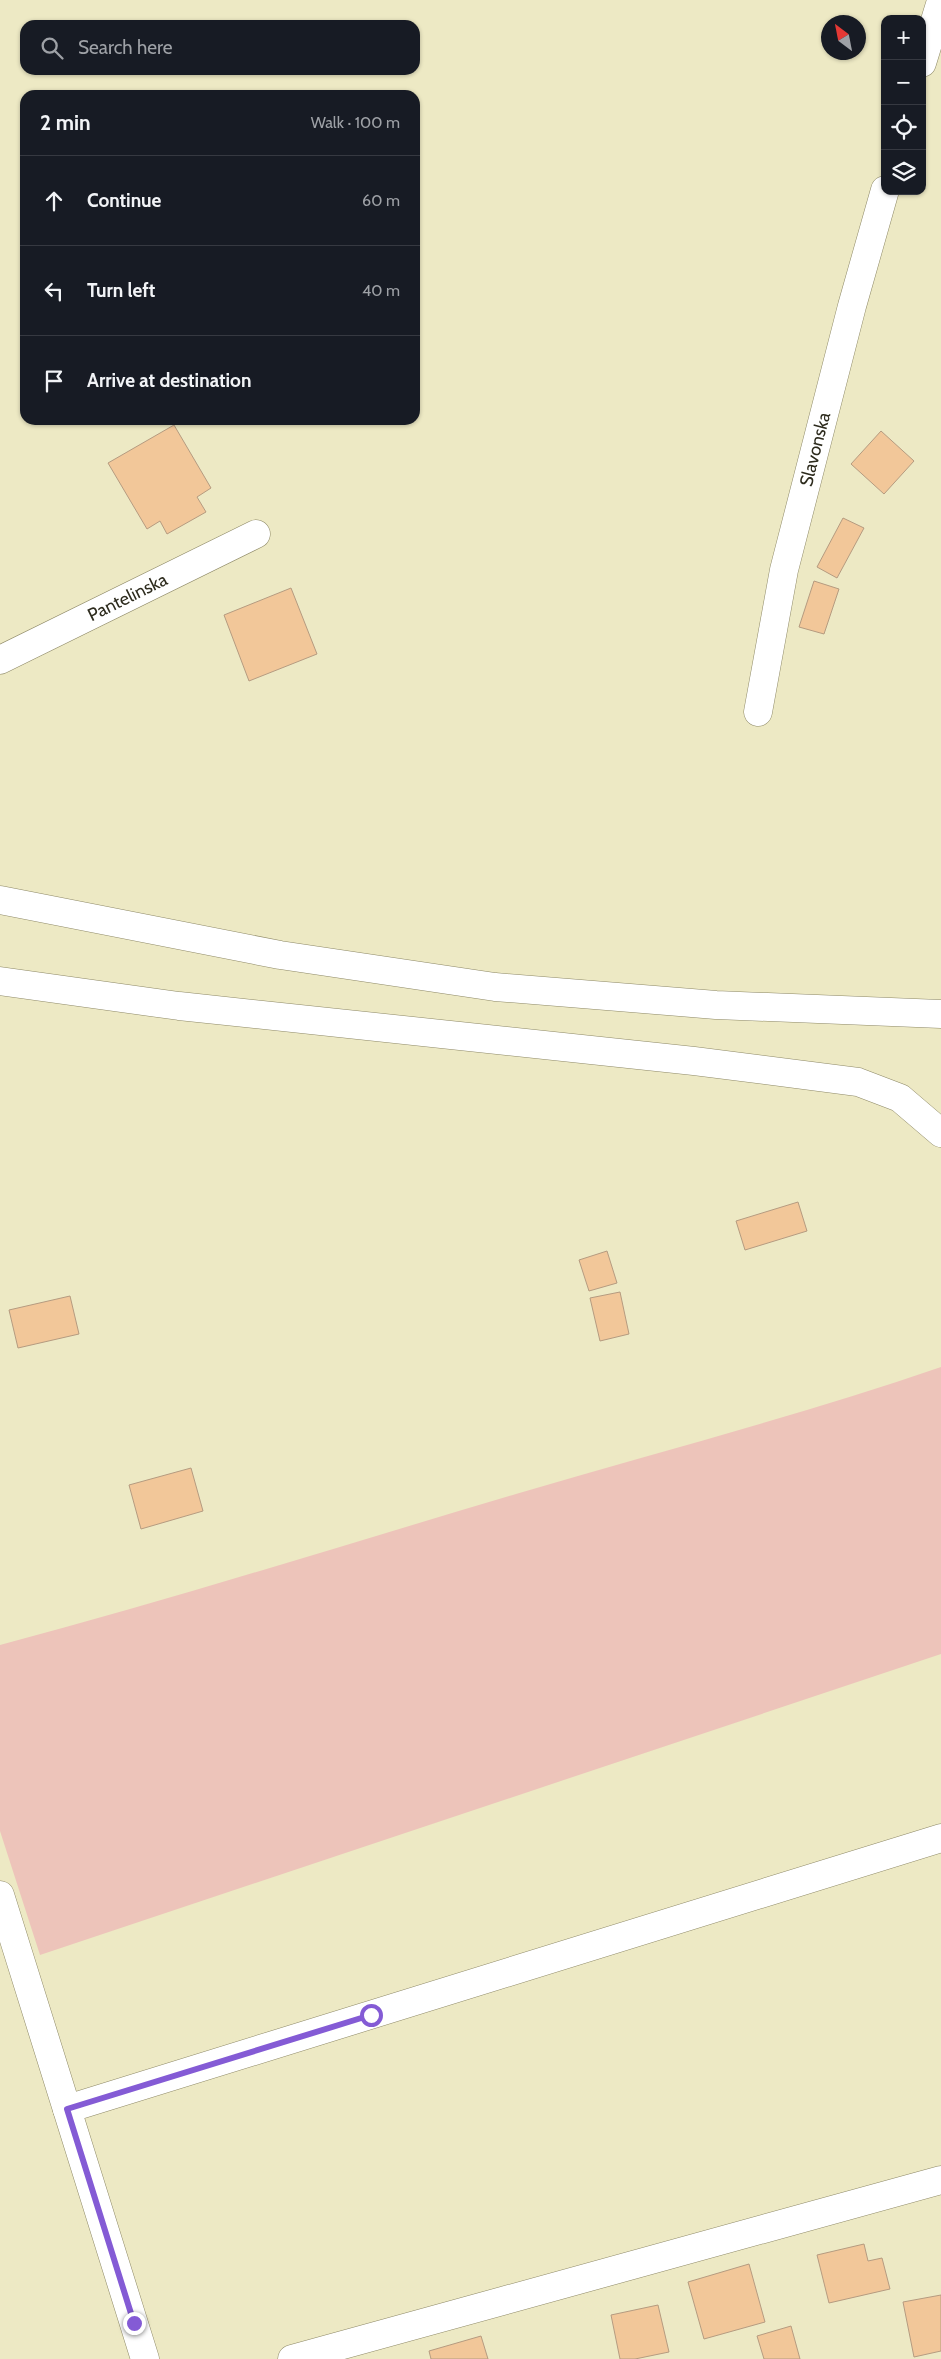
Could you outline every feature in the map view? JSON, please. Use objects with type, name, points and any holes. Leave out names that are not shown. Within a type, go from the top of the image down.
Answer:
[{"type":"street","points":[[923,60],[941,2]]},
{"type":"street","name":"Slavonska","points":[[758,712],[784,570],[852,306],[884,195]]},
{"type":"street","name":"Pantelinska","points":[[0,660],[256,534]]},
{"type":"street","points":[[0,900],[280,955],[495,987],[716,1005],[941,1014]]},
{"type":"street","points":[[0,981],[179,1006],[694,1061],[858,1082],[900,1098],[941,1133]]},
{"type":"street","points":[[67,2109],[941,1838]]},
{"type":"street","points":[[0,1895],[144,2359]]},
{"type":"street","points":[[292,2359],[941,2180]]},
{"type":"shaded area","points":[[941,1367],[941,1654],[40,1955],[0,1831],[0,1645],[194,1590],[782,1417]]},
{"type":"building","points":[[174,425],[211,488],[197,497],[206,512],[167,534],[160,521],[147,529],[108,463]]},
{"type":"building","points":[[881,431],[914,461],[884,494],[851,464]]},
{"type":"building","points":[[843,518],[864,528],[837,578],[817,567]]},
{"type":"building","points":[[814,581],[839,589],[824,634],[799,627]]},
{"type":"building","points":[[291,588],[317,654],[249,681],[224,615]]},
{"type":"building","points":[[798,1202],[807,1231],[745,1250],[736,1221]]},
{"type":"building","points":[[607,1251],[617,1283],[589,1291],[579,1260]]},
{"type":"building","points":[[620,1292],[629,1334],[600,1341],[590,1298]]},
{"type":"building","points":[[70,1296],[79,1334],[18,1348],[9,1310]]},
{"type":"building","points":[[191,1468],[203,1511],[141,1529],[129,1485]]},
{"type":"building","points":[[864,2244],[868,2261],[882,2258],[890,2289],[829,2303],[817,2255]]},
{"type":"building","points":[[749,2264],[765,2322],[704,2339],[688,2282]]},
{"type":"building","points":[[941,2295],[941,2351],[914,2357],[903,2302]]},
{"type":"building","points":[[658,2305],[669,2352],[635,2359],[620,2359],[611,2315]]},
{"type":"building","points":[[791,2326],[800,2359],[764,2359],[757,2336]]},
{"type":"building","points":[[481,2336],[488,2359],[431,2359],[429,2351]]},
{"type":"route","points":[[134,2323],[67,2109],[371,2015]]}]
